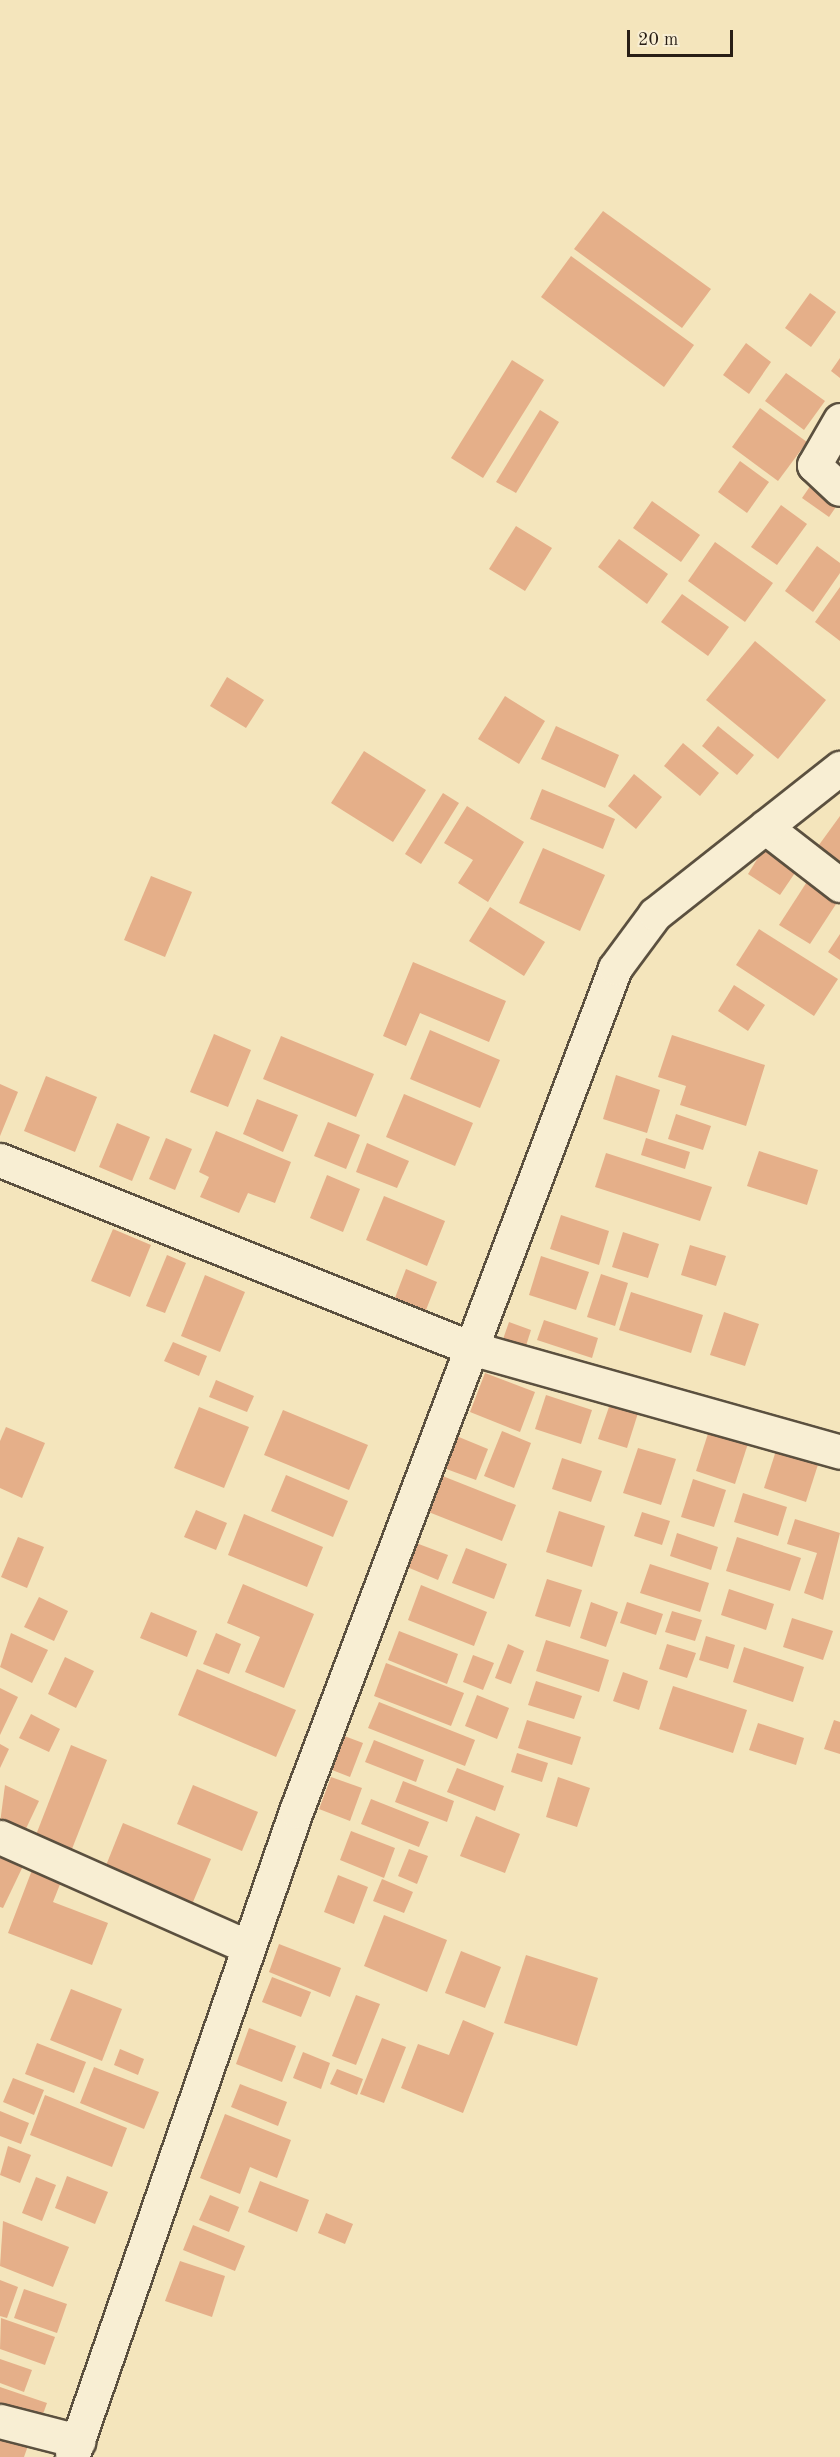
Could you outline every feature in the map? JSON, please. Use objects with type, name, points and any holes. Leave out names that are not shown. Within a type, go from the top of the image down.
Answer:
[{"type":"street","points":[[840,420],[814,465],[840,489]]},
{"type":"street","points":[[0,2421],[75,2449],[248,1947],[471,1348],[630,943],[655,914],[840,768]]},
{"type":"street","points":[[765,827],[840,885]]},
{"type":"street","points":[[0,1160],[471,1348],[840,1452]]},
{"type":"street","points":[[0,1837],[248,1947]]},
{"type":"building","points":[[603,211],[711,289],[682,328],[574,249]]},
{"type":"building","points":[[571,256],[694,345],[664,387],[541,297]]},
{"type":"building","points":[[810,293],[836,312],[811,347],[785,328]]},
{"type":"building","points":[[746,343],[771,362],[749,394],[723,375]]},
{"type":"building","points":[[840,358],[840,378],[831,371]]},
{"type":"building","points":[[512,360],[544,380],[483,478],[451,458]]},
{"type":"building","points":[[786,373],[825,401],[804,430],[765,401]]},
{"type":"building","points":[[760,408],[807,442],[778,481],[732,447]]},
{"type":"building","points":[[540,410],[559,422],[516,493],[496,482]]},
{"type":"building","points":[[740,461],[769,482],[747,513],[718,492]]},
{"type":"building","points":[[815,479],[840,501],[829,517],[802,498]]},
{"type":"building","points":[[652,501],[700,535],[681,562],[633,528]]},
{"type":"building","points":[[781,505],[807,524],[777,565],[751,547]]},
{"type":"building","points":[[516,526],[552,548],[525,591],[489,569]]},
{"type":"building","points":[[619,539],[668,574],[647,604],[598,567]]},
{"type":"building","points":[[715,542],[773,583],[745,622],[688,581]]},
{"type":"building","points":[[817,546],[840,563],[840,573],[813,612],[785,591]]},
{"type":"building","points":[[840,587],[840,641],[815,622]]},
{"type":"building","points":[[682,594],[729,627],[708,656],[661,622]]},
{"type":"building","points":[[755,641],[826,700],[778,759],[706,700]]},
{"type":"building","points":[[227,677],[264,700],[246,728],[210,706]]},
{"type":"building","points":[[505,696],[545,721],[519,764],[478,739]]},
{"type":"building","points":[[556,726],[619,755],[605,788],[541,759]]},
{"type":"building","points":[[718,726],[754,755],[737,775],[702,746]]},
{"type":"building","points":[[683,743],[719,773],[700,796],[664,766]]},
{"type":"building","points":[[364,751],[426,790],[393,842],[331,803]]},
{"type":"building","points":[[634,774],[662,797],[636,829],[608,806]]},
{"type":"building","points":[[542,789],[615,819],[603,849],[530,819]]},
{"type":"building","points":[[443,793],[459,803],[421,864],[405,854]]},
{"type":"building","points":[[467,806],[524,842],[488,902],[458,883],[473,860],[444,843]]},
{"type":"building","points":[[840,816],[840,867],[816,849]]},
{"type":"building","points":[[769,840],[803,861],[780,895],[748,874]]},
{"type":"building","points":[[543,848],[605,875],[580,931],[519,903]]},
{"type":"building","points":[[812,874],[840,898],[810,944],[779,925]]},
{"type":"building","points":[[151,876],[192,892],[165,957],[124,940]]},
{"type":"building","points":[[490,907],[545,942],[524,976],[469,941]]},
{"type":"building","points":[[759,929],[838,979],[814,1016],[736,965]]},
{"type":"building","points":[[840,934],[840,960],[828,952]]},
{"type":"building","points":[[413,962],[506,1001],[489,1042],[420,1013],[406,1046],[383,1036]]},
{"type":"building","points":[[734,985],[765,1005],[748,1031],[718,1011]]},
{"type":"building","points":[[430,1030],[500,1060],[480,1108],[410,1079]]},
{"type":"building","points":[[214,1034],[251,1050],[228,1107],[190,1092]]},
{"type":"building","points":[[672,1035],[765,1065],[746,1126],[680,1105],[686,1086],[658,1077]]},
{"type":"building","points":[[281,1036],[374,1074],[356,1117],[263,1079]]},
{"type":"building","points":[[616,1075],[660,1090],[647,1133],[603,1119]]},
{"type":"building","points":[[46,1076],[97,1097],[75,1152],[24,1131]]},
{"type":"building","points":[[0,1084],[18,1092],[0,1136]]},
{"type":"building","points":[[404,1094],[473,1123],[455,1166],[386,1137]]},
{"type":"building","points":[[257,1099],[298,1115],[283,1152],[243,1134]]},
{"type":"building","points":[[676,1114],[711,1126],[703,1150],[668,1139]]},
{"type":"building","points":[[328,1122],[360,1135],[346,1169],[314,1156]]},
{"type":"building","points":[[117,1123],[150,1137],[132,1181],[99,1167]]},
{"type":"building","points":[[216,1131],[291,1162],[275,1203],[248,1193],[239,1213],[200,1197],[209,1177],[199,1172]]},
{"type":"building","points":[[166,1138],[192,1149],[175,1190],[149,1179]]},
{"type":"building","points":[[646,1138],[690,1152],[685,1169],[641,1155]]},
{"type":"building","points":[[367,1143],[409,1161],[397,1188],[356,1172]]},
{"type":"building","points":[[759,1151],[818,1170],[807,1205],[747,1186]]},
{"type":"building","points":[[606,1153],[712,1187],[700,1221],[595,1187]]},
{"type":"building","points":[[327,1175],[360,1189],[343,1232],[310,1218]]},
{"type":"building","points":[[384,1196],[445,1221],[427,1266],[366,1240]]},
{"type":"building","points":[[561,1215],[609,1231],[599,1265],[550,1249]]},
{"type":"building","points":[[113,1229],[151,1245],[130,1297],[91,1281]]},
{"type":"building","points":[[623,1232],[659,1244],[648,1278],[612,1267]]},
{"type":"building","points":[[690,1245],[726,1256],[716,1286],[681,1275]]},
{"type":"building","points":[[167,1255],[186,1263],[165,1313],[146,1306]]},
{"type":"building","points":[[541,1256],[589,1272],[576,1310],[529,1295]]},
{"type":"building","points":[[406,1269],[437,1282],[424,1315],[393,1303]]},
{"type":"building","points":[[601,1274],[628,1283],[615,1326],[587,1317]]},
{"type":"building","points":[[205,1275],[245,1292],[220,1352],[181,1336]]},
{"type":"building","points":[[631,1292],[703,1315],[691,1353],[619,1330]]},
{"type":"building","points":[[724,1312],[759,1324],[745,1366],[710,1355]]},
{"type":"building","points":[[544,1320],[598,1338],[592,1358],[537,1340]]},
{"type":"building","points":[[509,1322],[531,1330],[524,1352],[501,1345]]},
{"type":"building","points":[[173,1342],[207,1356],[199,1376],[164,1361]]},
{"type":"building","points":[[485,1373],[535,1392],[520,1432],[470,1412]]},
{"type":"building","points":[[216,1380],[254,1396],[247,1412],[209,1397]]},
{"type":"building","points":[[546,1395],[592,1410],[581,1444],[535,1429]]},
{"type":"building","points":[[610,1404],[638,1413],[627,1448],[598,1439]]},
{"type":"building","points":[[199,1407],[249,1427],[224,1488],[174,1468]]},
{"type":"building","points":[[283,1410],[368,1445],[349,1490],[264,1455]]},
{"type":"building","points":[[713,1418],[752,1431],[735,1484],[696,1471]]},
{"type":"building","points":[[6,1427],[45,1443],[22,1498],[0,1488],[0,1441]]},
{"type":"building","points":[[502,1431],[531,1443],[514,1488],[484,1476]]},
{"type":"building","points":[[454,1435],[488,1449],[476,1480],[441,1467]]},
{"type":"building","points":[[781,1435],[823,1449],[806,1502],[764,1488]]},
{"type":"building","points":[[638,1448],[676,1459],[661,1505],[623,1493]]},
{"type":"building","points":[[562,1458],[602,1471],[591,1502],[552,1489]]},
{"type":"building","points":[[286,1475],[348,1501],[333,1537],[271,1511]]},
{"type":"building","points":[[440,1475],[516,1505],[502,1541],[426,1511]]},
{"type":"building","points":[[693,1479],[726,1490],[714,1527],[681,1517]]},
{"type":"building","points":[[743,1493],[787,1507],[778,1536],[734,1522]]},
{"type":"building","points":[[196,1510],[227,1523],[216,1550],[184,1537]]},
{"type":"building","points":[[559,1511],[605,1526],[592,1567],[546,1552]]},
{"type":"building","points":[[642,1512],[670,1521],[662,1545],[634,1536]]},
{"type":"building","points":[[244,1514],[323,1547],[307,1587],[228,1555]]},
{"type":"building","points":[[795,1519],[840,1533],[823,1600],[804,1593],[817,1553],[787,1544]]},
{"type":"building","points":[[677,1533],[718,1547],[711,1570],[670,1556]]},
{"type":"building","points":[[18,1537],[44,1547],[27,1588],[1,1577]]},
{"type":"building","points":[[737,1537],[801,1558],[790,1591],[726,1571]]},
{"type":"building","points":[[416,1543],[448,1555],[438,1580],[407,1567]]},
{"type":"building","points":[[466,1548],[507,1564],[494,1599],[452,1583]]},
{"type":"building","points":[[650,1564],[709,1583],[700,1612],[640,1593]]},
{"type":"building","points":[[547,1579],[582,1590],[570,1627],[535,1616]]},
{"type":"building","points":[[243,1584],[314,1614],[284,1688],[245,1672],[260,1637],[227,1623]]},
{"type":"building","points":[[421,1585],[487,1612],[474,1646],[408,1620]]},
{"type":"building","points":[[729,1589],[774,1604],[766,1630],[721,1615]]},
{"type":"building","points":[[39,1597],[68,1611],[54,1641],[24,1627]]},
{"type":"building","points":[[591,1602],[618,1612],[606,1647],[580,1638]]},
{"type":"building","points":[[627,1602],[663,1614],[656,1635],[620,1623]]},
{"type":"building","points":[[672,1611],[702,1620],[695,1641],[665,1632]]},
{"type":"building","points":[[151,1612],[197,1631],[187,1657],[140,1638]]},
{"type":"building","points":[[792,1618],[833,1631],[823,1660],[783,1647]]},
{"type":"building","points":[[399,1631],[458,1654],[447,1684],[388,1660]]},
{"type":"building","points":[[11,1633],[48,1650],[32,1683],[0,1667]]},
{"type":"building","points":[[216,1633],[241,1644],[229,1674],[203,1664]]},
{"type":"building","points":[[706,1636],[735,1645],[728,1669],[699,1660]]},
{"type":"building","points":[[546,1640],[609,1660],[599,1692],[536,1671]]},
{"type":"building","points":[[508,1644],[524,1651],[511,1684],[495,1678]]},
{"type":"building","points":[[667,1644],[696,1653],[687,1678],[659,1669]]},
{"type":"building","points":[[744,1647],[804,1667],[793,1702],[733,1682]]},
{"type":"building","points":[[473,1655],[494,1663],[483,1690],[463,1682]]},
{"type":"building","points":[[65,1657],[94,1671],[76,1708],[48,1694]]},
{"type":"building","points":[[386,1663],[464,1693],[451,1726],[374,1696]]},
{"type":"building","points":[[197,1669],[296,1710],[276,1757],[178,1715]]},
{"type":"building","points":[[623,1672],[648,1681],[639,1710],[613,1701]]},
{"type":"building","points":[[536,1681],[582,1696],[574,1719],[528,1705]]},
{"type":"building","points":[[673,1686],[747,1710],[733,1753],[659,1729]]},
{"type":"building","points":[[0,1688],[18,1697],[0,1735]]},
{"type":"building","points":[[477,1695],[509,1708],[497,1739],[465,1726]]},
{"type":"building","points":[[379,1702],[475,1740],[465,1766],[368,1728]]},
{"type":"building","points":[[31,1714],[60,1729],[49,1752],[19,1738]]},
{"type":"building","points":[[527,1720],[581,1737],[572,1765],[518,1748]]},
{"type":"building","points":[[834,1720],[840,1722],[840,1754],[824,1749]]},
{"type":"building","points":[[758,1723],[804,1738],[796,1765],[749,1750]]},
{"type":"building","points":[[339,1734],[363,1743],[350,1777],[327,1768]]},
{"type":"building","points":[[374,1740],[424,1760],[416,1782],[365,1762]]},
{"type":"building","points":[[0,1744],[9,1749],[0,1768]]},
{"type":"building","points":[[71,1745],[107,1760],[70,1854],[34,1840]]},
{"type":"building","points":[[517,1753],[548,1763],[542,1782],[511,1772]]},
{"type":"building","points":[[457,1768],[504,1786],[495,1811],[447,1792]]},
{"type":"building","points":[[331,1777],[362,1788],[350,1821],[319,1809]]},
{"type":"building","points":[[558,1777],[590,1788],[577,1827],[546,1817]]},
{"type":"building","points":[[403,1781],[454,1801],[447,1822],[395,1802]]},
{"type":"building","points":[[5,1785],[39,1801],[23,1835],[0,1823]]},
{"type":"building","points":[[193,1785],[258,1812],[242,1851],[177,1824]]},
{"type":"building","points":[[371,1799],[429,1822],[419,1847],[361,1824]]},
{"type":"building","points":[[476,1816],[520,1834],[505,1873],[460,1856]]},
{"type":"building","points":[[123,1823],[211,1859],[188,1914],[101,1878]]},
{"type":"building","points":[[351,1831],[395,1848],[384,1878],[340,1860]]},
{"type":"building","points":[[409,1849],[428,1856],[417,1884],[398,1876]]},
{"type":"building","points":[[0,1852],[24,1864],[3,1908],[0,1907]]},
{"type":"building","points":[[37,1857],[66,1869],[53,1902],[108,1923],[92,1965],[8,1933]]},
{"type":"building","points":[[338,1875],[368,1887],[354,1924],[324,1912]]},
{"type":"building","points":[[382,1879],[413,1892],[404,1913],[373,1901]]},
{"type":"building","points":[[384,1915],[447,1940],[427,1992],[364,1966]]},
{"type":"building","points":[[279,1944],[341,1968],[330,1997],[269,1972]]},
{"type":"building","points":[[461,1951],[501,1967],[485,2008],[445,1993]]},
{"type":"building","points":[[526,1955],[598,1978],[577,2046],[504,2023]]},
{"type":"building","points":[[272,1977],[311,1992],[301,2017],[262,2002]]},
{"type":"building","points":[[71,1989],[122,2009],[102,2061],[50,2040]]},
{"type":"building","points":[[356,1995],[380,2004],[356,2065],[332,2056]]},
{"type":"building","points":[[463,2020],[494,2033],[463,2113],[401,2088],[418,2044],[449,2055]]},
{"type":"building","points":[[249,2028],[296,2046],[282,2082],[236,2064]]},
{"type":"building","points":[[382,2038],[406,2047],[384,2103],[360,2094]]},
{"type":"building","points":[[37,2043],[86,2062],[74,2093],[25,2074]]},
{"type":"building","points":[[120,2049],[144,2059],[138,2075],[114,2065]]},
{"type":"building","points":[[303,2052],[330,2063],[321,2089],[293,2078]]},
{"type":"building","points":[[94,2067],[159,2092],[144,2129],[80,2103]]},
{"type":"building","points":[[337,2069],[363,2079],[357,2095],[330,2084]]},
{"type":"building","points":[[13,2078],[44,2090],[34,2115],[3,2102]]},
{"type":"building","points":[[240,2084],[287,2102],[278,2126],[231,2107]]},
{"type":"building","points":[[45,2095],[127,2128],[112,2167],[30,2135]]},
{"type":"building","points":[[0,2111],[29,2123],[21,2144],[0,2136]]},
{"type":"building","points":[[225,2114],[291,2140],[277,2178],[250,2167],[240,2194],[200,2178]]},
{"type":"building","points":[[8,2146],[31,2155],[20,2183],[0,2175]]},
{"type":"building","points":[[67,2176],[108,2192],[95,2224],[55,2208]]},
{"type":"building","points":[[36,2177],[56,2185],[42,2221],[22,2213]]},
{"type":"building","points":[[260,2181],[309,2200],[297,2232],[248,2212]]},
{"type":"building","points":[[210,2195],[239,2207],[229,2232],[199,2220]]},
{"type":"building","points":[[326,2213],[353,2224],[345,2244],[318,2233]]},
{"type":"building","points":[[3,2221],[69,2247],[53,2287],[0,2266]]},
{"type":"building","points":[[193,2225],[245,2246],[235,2271],[183,2250]]},
{"type":"building","points":[[180,2261],[225,2276],[212,2317],[165,2301]]},
{"type":"building","points":[[0,2280],[18,2287],[7,2318],[0,2316]]},
{"type":"building","points":[[24,2289],[67,2304],[57,2333],[14,2318]]},
{"type":"building","points":[[1,2318],[55,2337],[45,2365],[0,2349]]},
{"type":"building","points":[[0,2359],[32,2370],[24,2392],[0,2383]]},
{"type":"building","points":[[0,2387],[47,2403],[38,2428],[0,2414]]},
{"type":"building","points":[[0,2430],[30,2440],[24,2457],[0,2457]]}]
